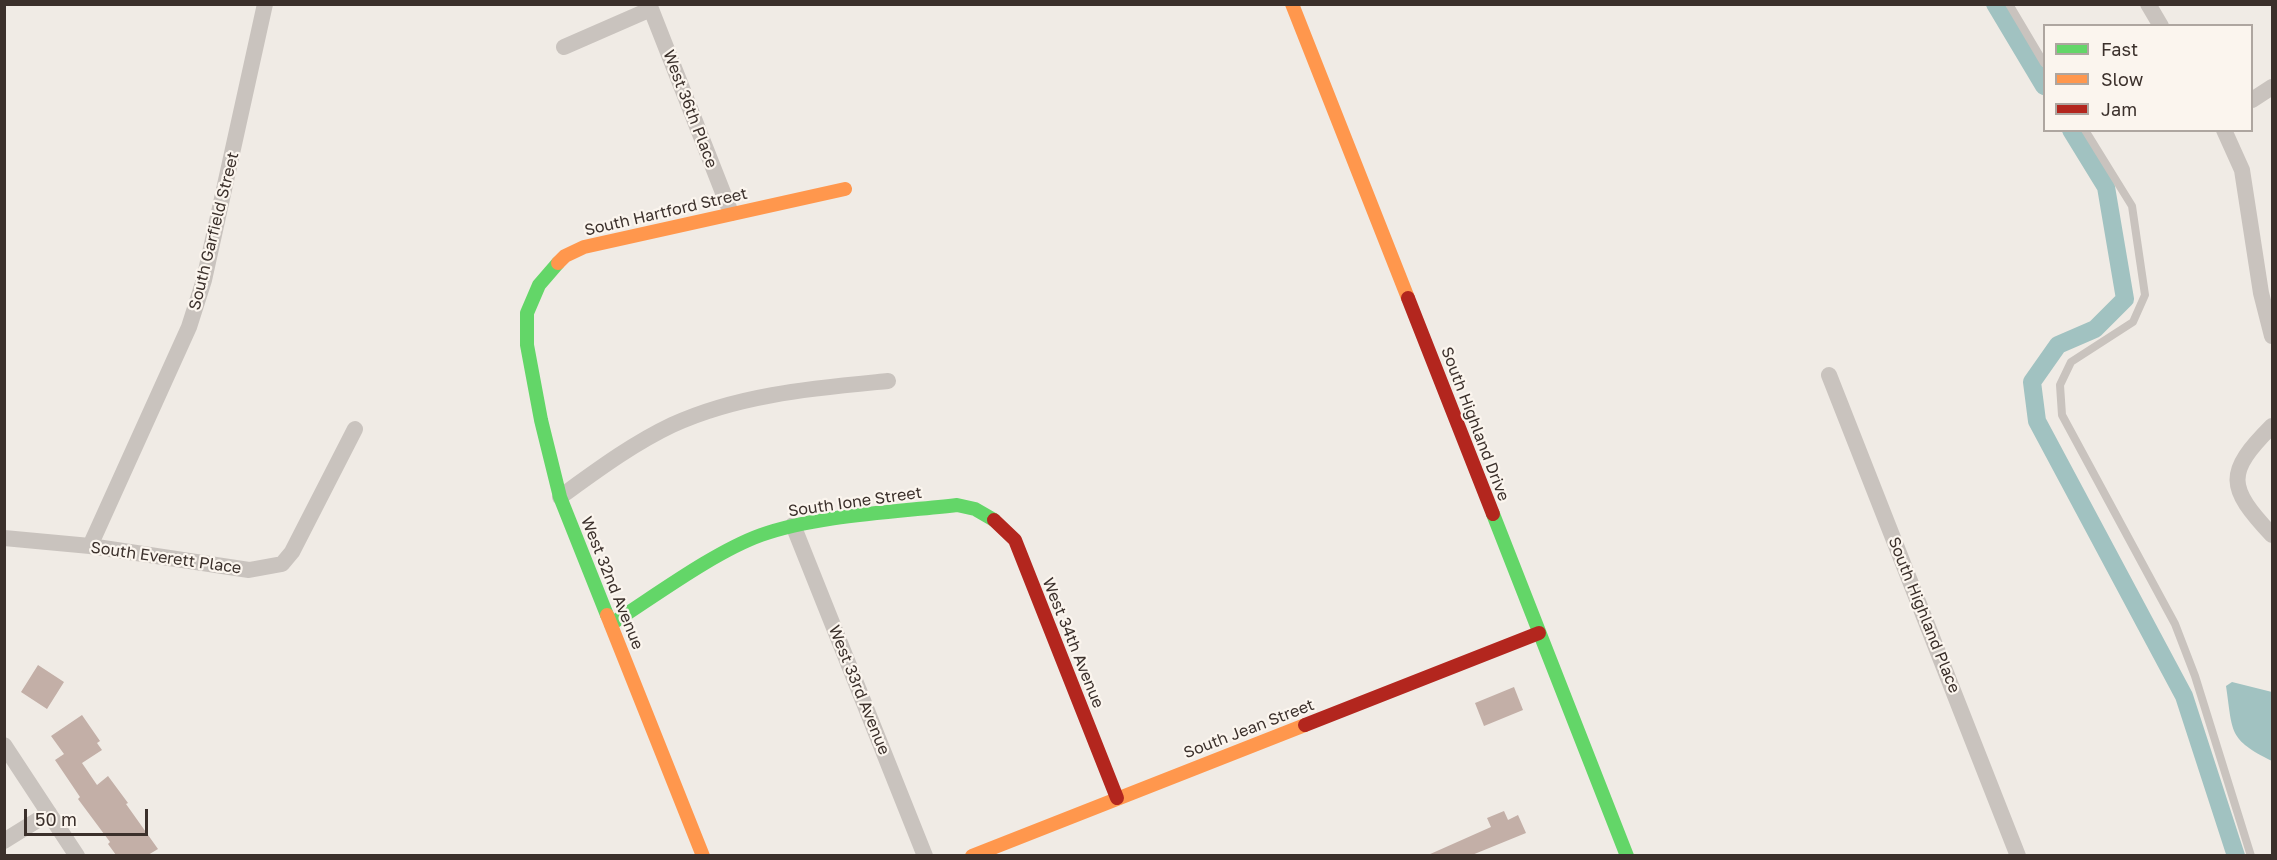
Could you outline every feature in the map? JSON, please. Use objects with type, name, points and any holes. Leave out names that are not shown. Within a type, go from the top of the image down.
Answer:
[{"type":"street","name":"South Garfield Street","points":[[90,546],[189,327],[209,260],[266,4]]},
{"type":"street","name":"South Highland Drive","points":[[1292,4],[1627,855]]},
{"type":"street","points":[[2148,4],[2160,24]]},
{"type":"street","points":[[564,47],[650,7]]},
{"type":"street","name":"West 36th Place","points":[[650,7],[731,213]]},
{"type":"street","points":[[2253,99],[2272,87]]},
{"type":"street","points":[[2225,132],[2242,170],[2262,293],[2272,336]]},
{"type":"street","name":"South Hartford Street","points":[[527,313],[539,285],[565,256],[584,248],[844,189]]},
{"type":"street","name":"West 32nd Avenue","points":[[527,313],[526,345],[560,497],[703,855]]},
{"type":"street","name":"South Highland Place","points":[[1829,375],[2018,855]]},
{"type":"street","points":[[560,497],[610,461],[675,424],[731,405],[795,391],[888,381]]},
{"type":"street","points":[[2272,426],[2243,459],[2238,471],[2237,484],[2250,511],[2272,535]]},
{"type":"street","name":"South Everett Place","points":[[4,538],[90,546],[249,570],[282,564],[292,552],[355,429]]},
{"type":"street","name":"South Ione Street","points":[[611,624],[732,548],[760,535],[793,525],[957,505],[983,510]]},
{"type":"street","name":"West 34th Avenue","points":[[983,510],[1000,523],[1015,540],[1117,798]]},
{"type":"street","name":"West 33rd Avenue","points":[[793,525],[925,855]]},
{"type":"street","name":"South Jean Street","points":[[972,855],[1539,633]]},
{"type":"street","points":[[4,745],[77,855]]},
{"type":"street","points":[[4,841],[49,813]]},
{"type":"lane","points":[[2009,4],[2043,61]]},
{"type":"lane","points":[[2086,132],[2132,206],[2145,295],[2133,322],[2071,362],[2060,385],[2062,415],[2175,624],[2198,687],[2251,855]]},
{"type":"water","points":[[2232,682],[2272,692],[2272,761],[2247,747],[2235,733],[2226,686]]},
{"type":"building","points":[[38,665],[64,682],[47,709],[21,692]]},
{"type":"building","points":[[1514,687],[1523,710],[1484,726],[1475,703]]},
{"type":"building","points":[[82,715],[100,741],[97,743],[102,750],[82,763],[97,785],[108,776],[128,803],[126,804],[158,849],[148,855],[116,855],[108,844],[110,842],[78,799],[80,797],[55,760],[64,754],[51,736]]},
{"type":"building","points":[[1504,811],[1508,820],[1518,815],[1526,833],[1472,855],[1428,855],[1491,827],[1487,818]]},
{"type":"waterway","points":[[1995,4],[2043,84]]},
{"type":"waterway","points":[[2072,132],[2106,187],[2125,299],[2095,329],[2058,345],[2032,382],[2037,421],[2184,696],[2236,856]]},
{"type":"traffic: fast","points":[[558,263],[539,285],[527,313],[527,345],[541,420],[560,497],[607,615]]},
{"type":"traffic: fast","points":[[611,624],[724,552],[761,535],[783,528],[858,515],[957,505],[975,509],[994,520]]},
{"type":"traffic: fast","points":[[1493,514],[1627,856]]},
{"type":"traffic: slow","points":[[1292,4],[1408,298]]},
{"type":"traffic: slow","points":[[558,263],[565,256],[584,247],[845,189]]},
{"type":"traffic: slow","points":[[607,615],[703,856]]},
{"type":"traffic: slow","points":[[972,856],[1305,725]]},
{"type":"traffic: jam","points":[[1408,298],[1493,514]]},
{"type":"traffic: jam","points":[[994,520],[1015,540],[1117,798]]},
{"type":"traffic: jam","points":[[1305,725],[1539,633]]}]
